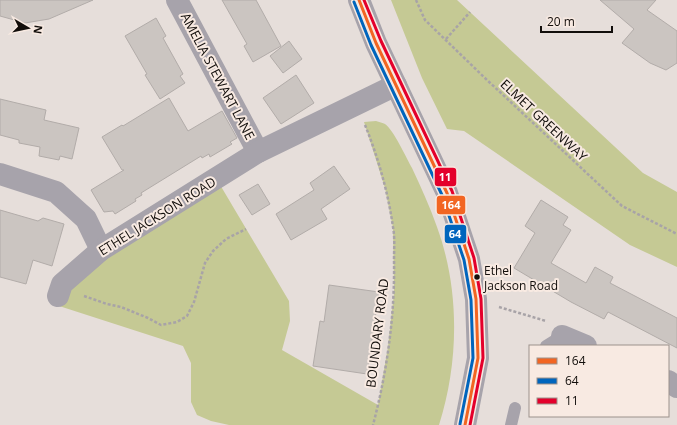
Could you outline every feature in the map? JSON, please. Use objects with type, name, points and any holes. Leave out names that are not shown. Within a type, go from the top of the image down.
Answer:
[{"type":"street","name":"AMELIA STEWART LANE","points":[[177,0],[258,152]]},
{"type":"street","points":[[359,0],[376,43],[448,194],[468,259],[476,300],[478,358],[465,425]]},
{"type":"street","name":"ETHEL JACKSON ROAD","points":[[60,290],[101,250],[258,152],[396,85]]},
{"type":"street","points":[[0,174],[56,192],[86,219],[101,250]]},
{"type":"street","points":[[554,341],[580,345]]},
{"type":"street","points":[[669,382],[677,388]]},
{"type":"lane","points":[[511,425],[515,408]]},
{"type":"path","name":"ELMET GREENWAY","points":[[416,0],[425,20],[622,206],[677,234]]},
{"type":"path","points":[[446,39],[470,12]]},
{"type":"path","name":"BOUNDARY ROAD","points":[[358,103],[386,188],[393,228],[394,293],[388,346],[378,405],[372,425]]},
{"type":"path","points":[[60,290],[120,307],[161,325],[177,322],[187,316],[194,302],[206,263],[213,251],[226,239],[246,229]]},
{"type":"path","points":[[476,300],[556,324],[554,341]]},
{"type":"green space","points":[[391,0],[457,0],[643,173],[677,192],[677,267],[630,245],[464,131],[447,129],[422,78]]},
{"type":"green space","points":[[376,121],[385,124],[388,127],[396,138],[412,168],[437,227],[445,251],[453,301],[454,326],[450,376],[446,401],[439,425],[229,425],[211,421],[197,415],[191,402],[191,363],[183,346],[56,305],[62,284],[216,178],[289,301],[290,321],[282,350],[378,405],[388,347],[394,293],[393,228],[385,188],[364,122]]},
{"type":"building","points":[[0,0],[93,0],[49,19],[25,23],[0,16]]},
{"type":"building","points":[[222,0],[256,0],[281,46],[253,62],[244,46],[247,44]]},
{"type":"building","points":[[600,0],[656,0],[647,10],[677,31],[677,63],[666,70],[650,63],[622,43],[634,29]]},
{"type":"building","points":[[156,18],[166,36],[163,38],[183,74],[180,76],[185,83],[160,99],[145,75],[147,74],[125,36]]},
{"type":"building","points":[[289,41],[302,59],[283,73],[270,56]]},
{"type":"building","points":[[296,75],[314,103],[281,124],[263,98]]},
{"type":"building","points":[[169,98],[188,131],[222,111],[237,138],[230,142],[232,144],[210,157],[209,154],[202,158],[201,156],[141,193],[142,195],[135,199],[136,201],[115,214],[113,211],[104,212],[91,190],[124,170],[122,170],[102,137]]},
{"type":"building","points":[[0,99],[46,110],[44,120],[79,128],[72,159],[60,156],[59,160],[39,156],[40,147],[19,143],[19,140],[0,135]]},
{"type":"building","points":[[334,166],[350,189],[321,209],[327,219],[291,240],[276,214],[314,190],[310,183]]},
{"type":"building","points":[[258,184],[270,204],[252,215],[239,195]]},
{"type":"building","points":[[541,200],[568,217],[563,225],[571,230],[551,263],[586,283],[595,267],[613,277],[610,283],[677,318],[677,348],[608,312],[604,319],[571,302],[514,268],[535,233],[525,226]]},
{"type":"building","points":[[0,210],[38,221],[43,218],[64,224],[52,266],[33,260],[26,284],[0,277]]},
{"type":"building","points":[[329,285],[379,292],[367,374],[313,366],[320,321],[324,322]]},
{"type":"transit line","name":"164","points":[[359,0],[376,43],[447,193],[469,259],[476,299],[478,358],[465,425]]},
{"type":"transit line","name":"11","points":[[364,0],[381,41],[452,191],[474,258],[481,299],[483,358],[470,425]]},
{"type":"transit line","name":"64","points":[[354,2],[371,45],[442,195],[464,260],[471,300],[473,358],[460,424]]},
{"type":"place","name":"Ethel Jackson Road","points":[[477,277]]}]
